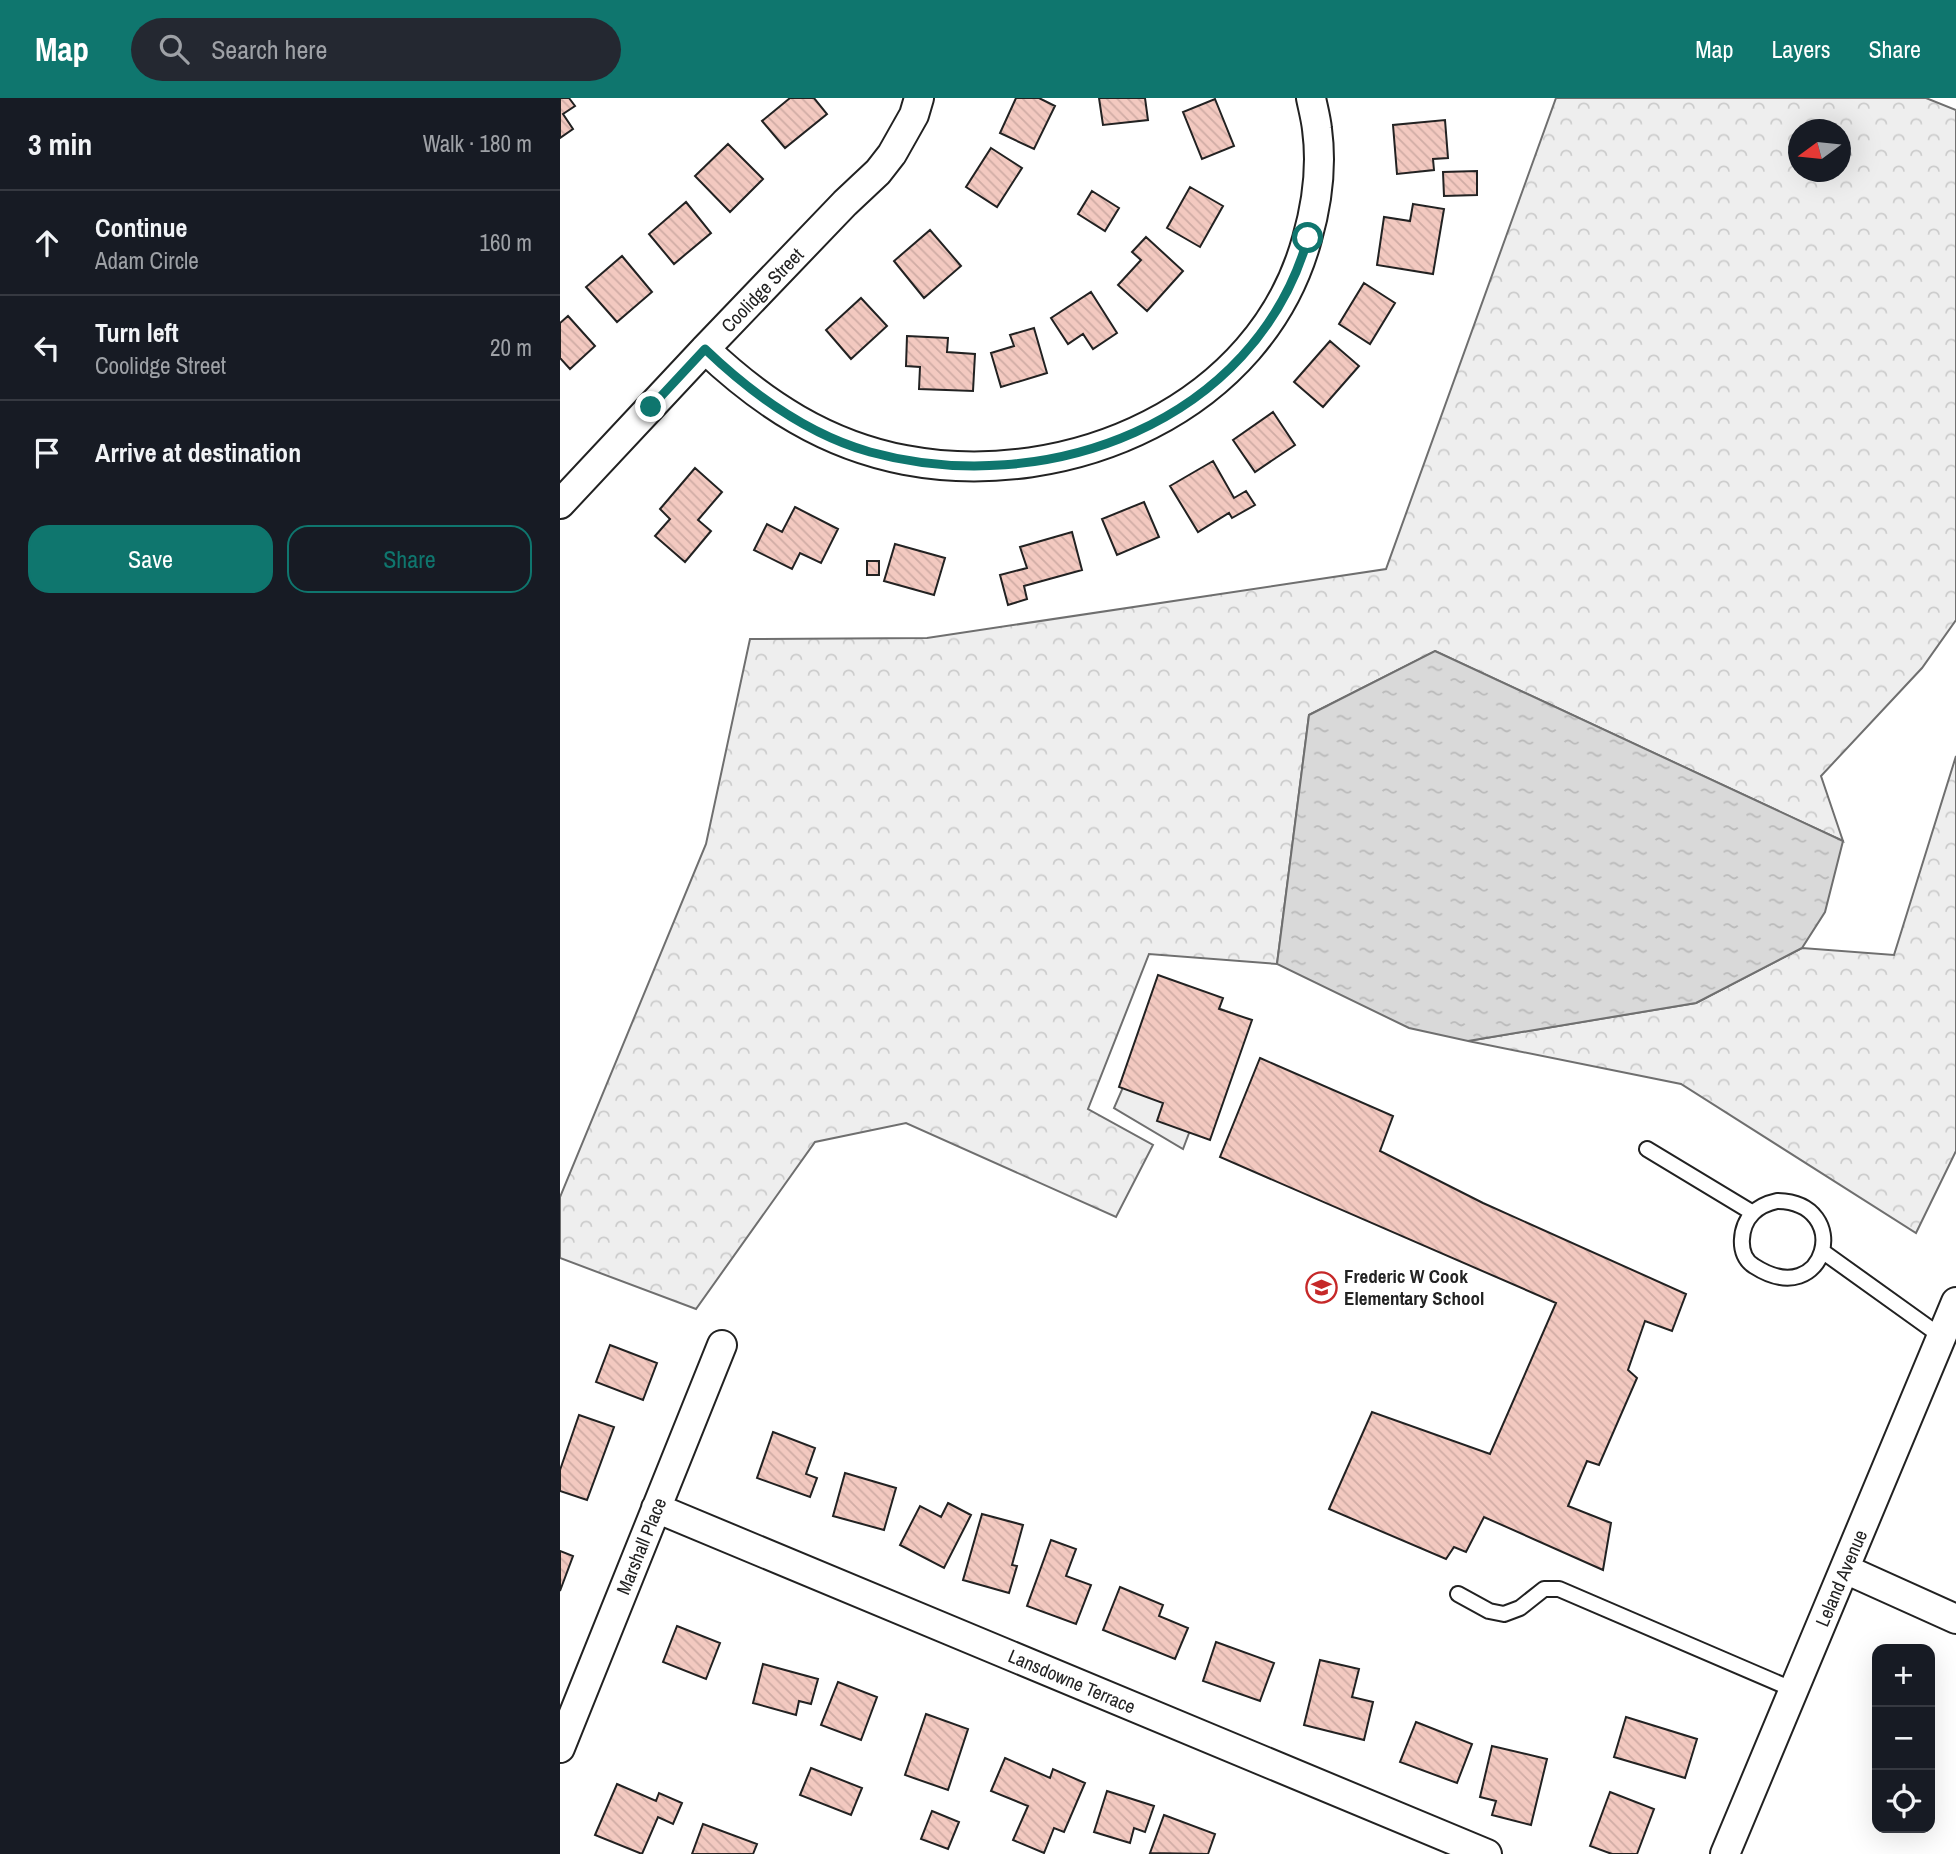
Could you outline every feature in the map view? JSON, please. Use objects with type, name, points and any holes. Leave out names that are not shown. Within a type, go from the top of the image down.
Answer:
[{"type":"street","name":"Coolidge Street","points":[[560,504],[845,203],[863,189],[892,155],[914,115],[919,98]]},
{"type":"street","points":[[705,349],[733,376],[764,400],[797,420],[831,438],[867,451],[905,460],[982,467],[1020,465],[1096,448],[1142,429],[1195,398],[1241,358],[1261,334],[1292,281],[1312,223],[1317,192],[1317,129],[1311,98]]},
{"type":"street","name":"Leland Avenue","points":[[1726,1854],[1956,1302]]},
{"type":"street","name":"Marshall Place","points":[[560,1748],[722,1345]]},
{"type":"street","name":"Lansdowne Terrace","points":[[656,1508],[1487,1854]]},
{"type":"street","points":[[1844,1569],[1956,1619]]},
{"type":"lane","points":[[1647,1149],[1753,1213]]},
{"type":"lane","points":[[1777,1200],[1802,1205],[1813,1214],[1820,1225],[1822,1251],[1816,1264],[1807,1273],[1784,1278],[1771,1276],[1748,1262],[1743,1250],[1742,1236],[1745,1223],[1753,1213],[1764,1204],[1777,1200]]},
{"type":"lane","points":[[1822,1251],[1941,1337]]},
{"type":"lane","points":[[1458,1594],[1489,1611],[1504,1614],[1520,1608],[1544,1589],[1559,1589],[1794,1690]]},
{"type":"green space","points":[[1556,98],[1926,98],[1956,110],[1956,620],[1922,668],[1821,776],[1843,841],[1435,651],[1309,715],[1277,964],[1149,954],[1088,1109],[1153,1145],[1116,1217],[906,1123],[815,1142],[696,1309],[560,1258],[560,1197],[706,844],[750,639],[927,638],[1386,569]]},
{"type":"green space","points":[[1956,756],[1956,1151],[1916,1233],[1681,1084],[1468,1041],[1696,1003],[1802,948],[1894,955]]},
{"type":"green space","points":[[1166,988],[1234,1014],[1183,1149],[1114,1108]]},
{"type":"water","points":[[1435,651],[1843,841],[1825,912],[1802,948],[1696,1003],[1468,1041],[1409,1028],[1277,964],[1309,715]]},
{"type":"building","points":[[560,98],[569,98],[575,106],[563,114],[573,129],[560,138]]},
{"type":"building","points":[[790,98],[814,98],[827,114],[785,148],[762,121]]},
{"type":"building","points":[[1016,98],[1039,98],[1055,106],[1034,149],[1000,133]]},
{"type":"building","points":[[1099,98],[1145,98],[1148,120],[1103,125]]},
{"type":"building","points":[[1215,99],[1234,146],[1202,159],[1183,112]]},
{"type":"building","points":[[1445,120],[1448,158],[1433,159],[1434,170],[1397,174],[1393,125]]},
{"type":"building","points":[[728,144],[763,179],[730,212],[695,176]]},
{"type":"building","points":[[991,148],[1022,168],[997,207],[966,187]]},
{"type":"building","points":[[1477,171],[1477,195],[1444,196],[1443,172]]},
{"type":"building","points":[[1190,187],[1223,206],[1200,247],[1167,228]]},
{"type":"building","points":[[1092,191],[1119,208],[1105,231],[1078,214]]},
{"type":"building","points":[[686,202],[711,233],[674,264],[649,234]]},
{"type":"building","points":[[1413,204],[1444,209],[1433,274],[1377,265],[1384,217],[1410,221]]},
{"type":"building","points":[[930,230],[961,266],[924,298],[894,261]]},
{"type":"building","points":[[1146,237],[1183,271],[1147,311],[1118,285],[1141,260],[1132,252]]},
{"type":"building","points":[[622,256],[652,292],[617,322],[586,287]]},
{"type":"building","points":[[1364,283],[1395,303],[1370,344],[1339,324]]},
{"type":"building","points":[[1091,292],[1117,333],[1093,349],[1083,334],[1068,344],[1051,318]]},
{"type":"building","points":[[861,298],[887,326],[851,359],[826,330]]},
{"type":"building","points":[[568,316],[595,346],[570,369],[560,358],[560,323]]},
{"type":"building","points":[[1034,328],[1047,373],[1001,387],[991,353],[1014,346],[1010,335]]},
{"type":"building","points":[[907,336],[948,338],[947,352],[975,354],[973,391],[919,389],[920,367],[906,366]]},
{"type":"building","points":[[1330,341],[1359,366],[1323,407],[1294,382]]},
{"type":"building","points":[[1273,412],[1295,445],[1255,472],[1233,440]]},
{"type":"building","points":[[1213,461],[1234,498],[1246,491],[1255,505],[1232,518],[1229,513],[1198,532],[1170,486]]},
{"type":"building","points":[[695,468],[722,492],[698,520],[711,531],[685,562],[655,536],[670,519],[660,509]]},
{"type":"building","points":[[1144,502],[1159,537],[1117,555],[1102,519]]},
{"type":"building","points":[[795,507],[838,529],[821,563],[800,553],[792,569],[754,550],[767,524],[782,532]]},
{"type":"building","points":[[1072,532],[1082,570],[1024,586],[1027,599],[1008,605],[1000,575],[1027,568],[1020,547]]},
{"type":"building","points":[[895,544],[945,558],[934,595],[884,581]]},
{"type":"building","points":[[867,561],[879,561],[879,575],[867,575]]},
{"type":"building","points":[[1158,975],[1223,998],[1219,1009],[1252,1020],[1210,1140],[1157,1121],[1163,1103],[1119,1087]]},
{"type":"building","name":"Frederic W Cook Elementary School","points":[[1260,1058],[1393,1116],[1380,1151],[1483,1203],[1686,1294],[1672,1331],[1645,1321],[1628,1370],[1637,1378],[1599,1465],[1587,1461],[1568,1506],[1611,1523],[1603,1570],[1484,1517],[1466,1552],[1454,1547],[1446,1559],[1329,1509],[1372,1412],[1490,1454],[1556,1303],[1220,1157]]},
{"type":"building","points":[[610,1345],[657,1363],[643,1400],[596,1382]]},
{"type":"building","points":[[579,1415],[614,1427],[587,1500],[560,1491],[560,1470]]},
{"type":"building","points":[[773,1432],[815,1448],[806,1474],[817,1478],[810,1497],[757,1478]]},
{"type":"building","points":[[845,1473],[896,1488],[884,1530],[833,1516]]},
{"type":"building","points":[[948,1503],[971,1515],[944,1568],[900,1545],[920,1506],[941,1517]]},
{"type":"building","points":[[982,1514],[1023,1525],[1012,1565],[1017,1566],[1009,1593],[963,1580]]},
{"type":"building","points":[[1051,1540],[1076,1549],[1066,1576],[1091,1585],[1076,1624],[1027,1606]]},
{"type":"building","points":[[560,1551],[573,1556],[560,1591]]},
{"type":"building","points":[[1120,1587],[1163,1605],[1159,1616],[1188,1628],[1175,1659],[1103,1630]]},
{"type":"building","points":[[677,1626],[720,1643],[706,1679],[663,1662]]},
{"type":"building","points":[[1216,1642],[1274,1663],[1260,1701],[1203,1681]]},
{"type":"building","points":[[1320,1660],[1359,1669],[1352,1697],[1373,1702],[1364,1740],[1304,1725]]},
{"type":"building","points":[[763,1664],[818,1679],[811,1704],[799,1701],[796,1715],[753,1703]]},
{"type":"building","points":[[838,1682],[877,1697],[861,1740],[821,1725]]},
{"type":"building","points":[[926,1714],[968,1729],[948,1790],[905,1775]]},
{"type":"building","points":[[1626,1717],[1697,1739],[1685,1778],[1614,1757]]},
{"type":"building","points":[[1416,1722],[1472,1744],[1457,1783],[1400,1762]]},
{"type":"building","points":[[1492,1746],[1547,1759],[1531,1825],[1492,1815],[1496,1801],[1480,1797]]},
{"type":"building","points":[[1005,1758],[1050,1778],[1053,1769],[1085,1783],[1064,1832],[1054,1828],[1044,1853],[1013,1840],[1028,1806],[991,1791]]},
{"type":"building","points":[[811,1768],[862,1788],[851,1815],[800,1795]]},
{"type":"building","points":[[617,1784],[656,1801],[659,1793],[682,1803],[673,1824],[658,1817],[642,1854],[595,1835]]},
{"type":"building","points":[[1107,1791],[1154,1806],[1145,1832],[1134,1828],[1130,1843],[1094,1832]]},
{"type":"building","points":[[1610,1792],[1654,1809],[1637,1854],[1612,1854],[1590,1846]]},
{"type":"building","points":[[932,1811],[959,1822],[948,1849],[921,1839]]},
{"type":"building","points":[[1164,1815],[1215,1834],[1208,1854],[1150,1853]]},
{"type":"building","points":[[703,1824],[757,1844],[753,1854],[692,1854]]},
{"type":"place","name":"Frederic W Cook Elementary School","points":[[1321,1287]]},
{"type":"route","points":[[651,407],[705,349],[733,376],[764,400],[831,438],[867,451],[943,466],[1020,465],[1059,458],[1096,448],[1142,429],[1169,415],[1219,379],[1261,334],[1278,308],[1292,281],[1308,238]]}]
